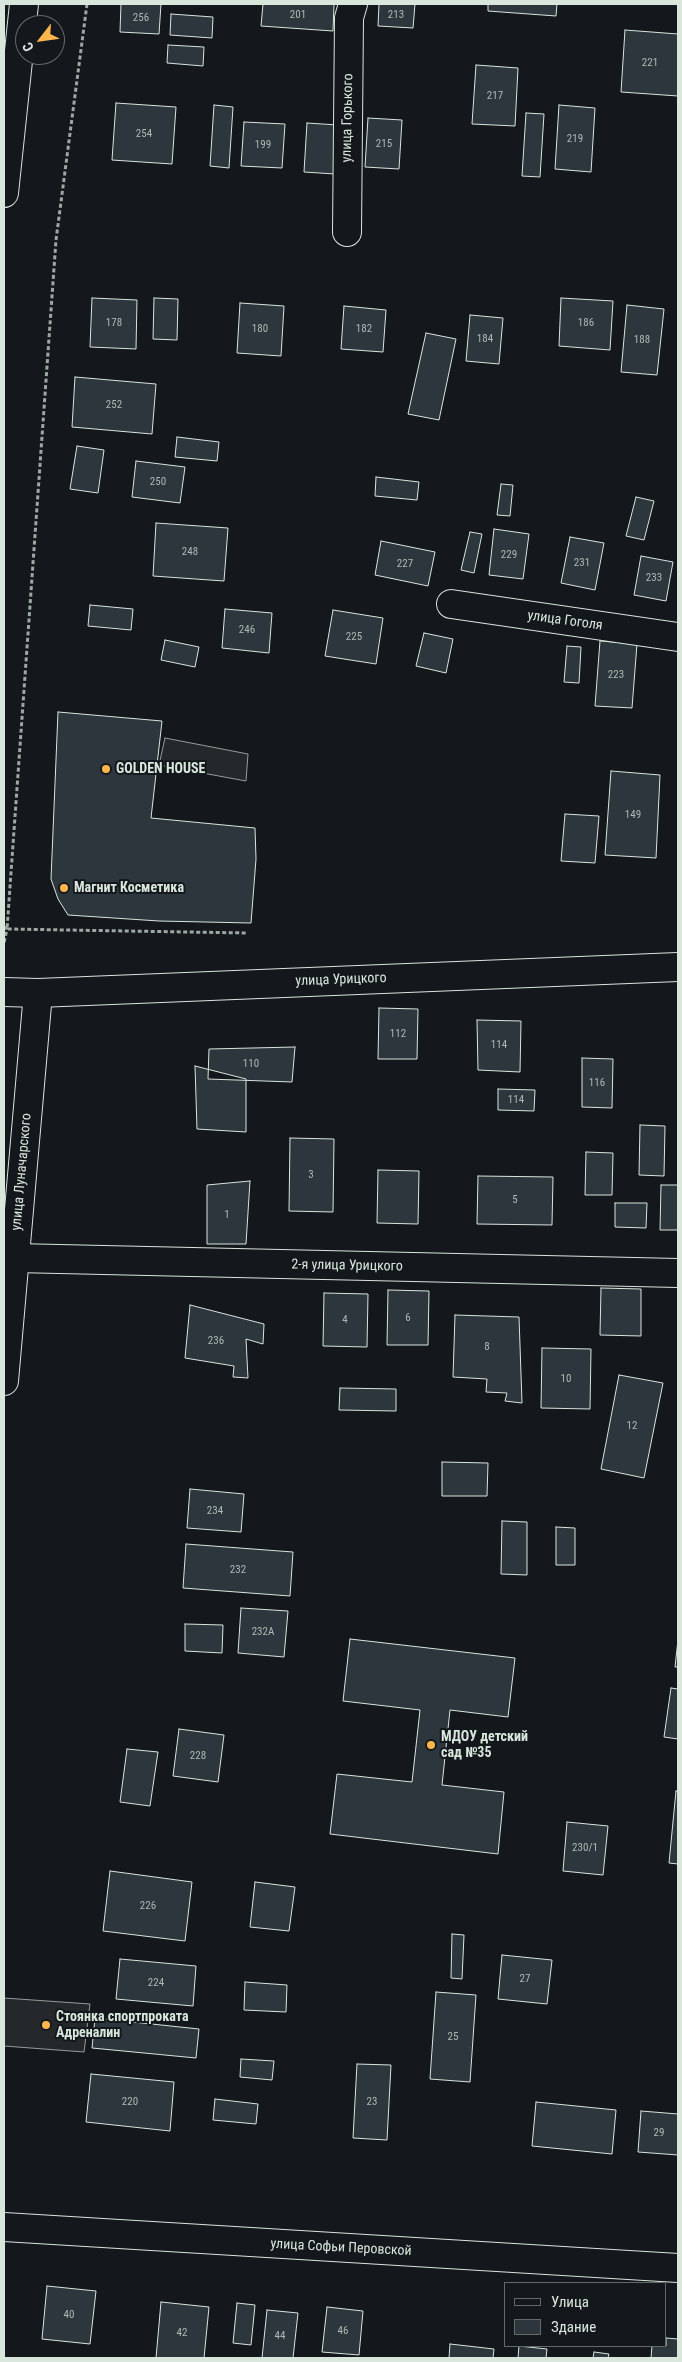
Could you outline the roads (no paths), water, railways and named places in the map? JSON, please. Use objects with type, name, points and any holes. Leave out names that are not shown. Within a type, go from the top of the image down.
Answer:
[{"type":"street","points":[[4,193],[24,4]]},
{"type":"street","name":"улица Горького","points":[[347,232],[349,18],[353,4]]},
{"type":"street","name":"улица Гоголя","points":[[451,604],[678,637]]},
{"type":"street","name":"улица Урицкого","points":[[4,992],[38,993],[678,967]]},
{"type":"street","name":"улица Луначарского","points":[[4,1381],[38,993]]},
{"type":"street","name":"2-я улица Урицкого","points":[[15,1258],[678,1273]]},
{"type":"street","name":"улица Софьи Перовской","points":[[4,2227],[678,2268]]},
{"type":"place","name":"GOLDEN HOUSE","points":[[106,769]]},
{"type":"place","name":"Магнит Косметика","points":[[64,888]]},
{"type":"place","name":"МДОУ детский сад №35","points":[[431,1745]]},
{"type":"place","name":"Стоянка спортпроката Адреналин","points":[[46,2025]]}]
